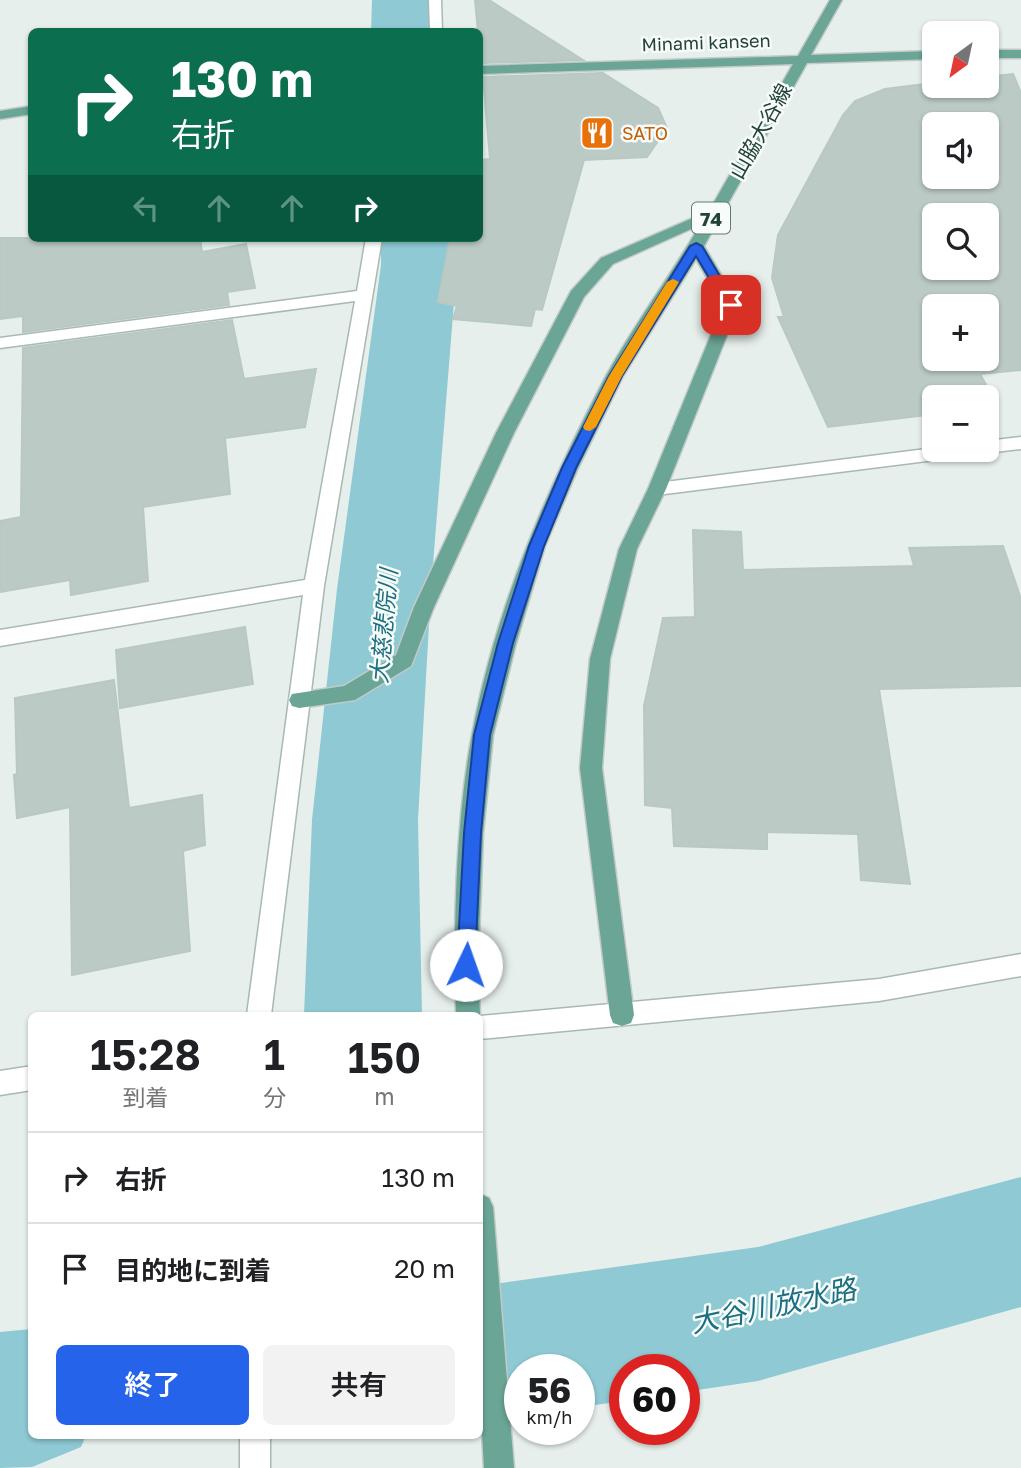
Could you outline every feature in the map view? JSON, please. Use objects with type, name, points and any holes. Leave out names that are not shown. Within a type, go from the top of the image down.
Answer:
[{"type":"main road","name":"山脇大谷線","points":[[468,1012],[466,965],[472,846],[482,735],[506,643],[536,546],[569,468],[615,376],[696,246],[801,57],[836,0]]},
{"type":"main road","points":[[999,54],[1021,54]]},
{"type":"main road","name":"Minami kansen","points":[[483,70],[801,57],[922,55]]},
{"type":"main road","points":[[0,115],[28,111]]},
{"type":"main road","points":[[299,700],[348,694],[404,660],[424,607],[505,433],[578,295],[607,261],[713,214]]},
{"type":"main road","points":[[622,1015],[591,768],[600,659],[628,549],[657,489],[731,305],[696,246]]},
{"type":"main road","points":[[483,1248],[499,1468]]},
{"type":"street","points":[[435,0],[436,28]]},
{"type":"street","points":[[259,1012],[314,586],[373,242]]},
{"type":"street","points":[[0,343],[364,295]]},
{"type":"street","points":[[999,446],[1021,443]]},
{"type":"street","points":[[657,489],[922,456]]},
{"type":"street","points":[[0,638],[314,586]]},
{"type":"street","points":[[483,1028],[879,990],[1021,965]]},
{"type":"street","points":[[0,1083],[28,1079]]},
{"type":"street","points":[[255,1439],[255,1468]]},
{"type":"building","points":[[475,0],[489,0],[583,60],[483,63],[483,28],[478,28]]},
{"type":"building","points":[[603,73],[658,108],[667,128],[647,157],[584,160],[542,310],[535,309],[531,326],[453,319],[457,306],[438,302],[449,242],[483,242],[483,160],[490,159],[483,77]]},
{"type":"building","points":[[1013,74],[1021,93],[1021,370],[980,374],[986,385],[922,385],[922,415],[828,427],[778,317],[784,317],[772,278],[778,235],[843,115],[855,101],[885,89],[922,84],[922,98],[999,98],[999,76]]},
{"type":"building","points":[[0,238],[28,238],[28,242],[201,242],[202,252],[246,244],[255,288],[227,292],[229,305],[23,332],[23,316],[0,319]]},
{"type":"building","points":[[232,320],[244,379],[316,369],[305,427],[225,438],[230,494],[143,507],[148,581],[71,595],[70,580],[0,592],[0,521],[21,517],[23,348]]},
{"type":"building","points":[[693,530],[741,532],[743,570],[914,566],[909,548],[1003,546],[1021,599],[1021,686],[879,689],[910,884],[861,880],[858,834],[767,832],[767,849],[674,846],[672,808],[645,805],[644,706],[663,618],[695,617]]},
{"type":"building","points":[[245,627],[253,684],[120,708],[116,650]]},
{"type":"building","points":[[114,680],[129,808],[202,795],[205,845],[183,851],[190,951],[72,975],[70,807],[17,818],[14,775],[17,774],[15,698]]},
{"type":"waterway","name":"大慈悲院川","points":[[402,0],[402,28]]},
{"type":"waterway","name":"大慈悲院川","points":[[363,1012],[365,820],[384,589],[419,265],[418,242]]},
{"type":"waterway","name":"大谷川放水路","points":[[483,1354],[758,1314],[1021,1242]]},
{"type":"waterway","name":"大谷川放水路","points":[[0,1401],[28,1398]]},
{"type":"slow traffic","points":[[590,427],[615,376],[673,282]]},
{"type":"place","name":"SATO","points":[[597,133]]},
{"type":"route","points":[[466,965],[472,833],[482,735],[506,643],[536,546],[569,468],[615,376],[696,246],[731,305]]}]
